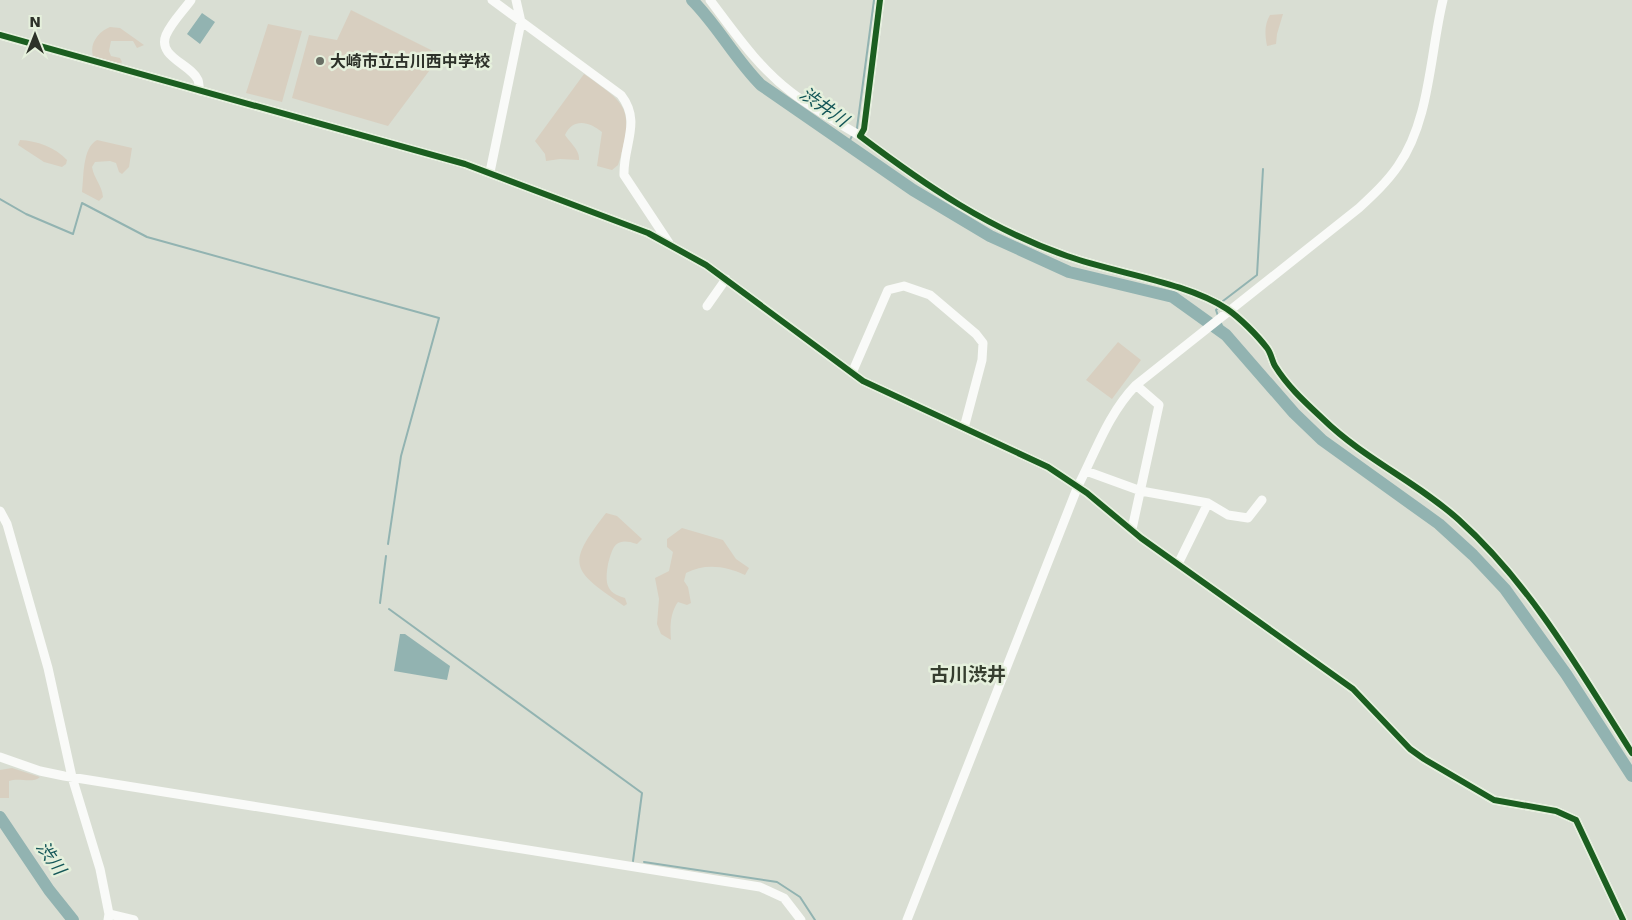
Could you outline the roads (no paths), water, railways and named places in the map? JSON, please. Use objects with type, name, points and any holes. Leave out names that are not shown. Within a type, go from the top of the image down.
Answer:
[{"type":"street","points":[[191,0],[166,34],[164,46],[198,80],[200,92]]},
{"type":"street","points":[[492,0],[621,95],[627,102],[631,111],[632,123],[624,162],[624,175],[669,243]]},
{"type":"street","points":[[490,172],[521,22],[516,0]]},
{"type":"street","points":[[710,0],[752,56],[791,92],[860,136],[915,176],[1005,232],[1068,257],[1211,300],[1227,311],[1268,350],[1274,364],[1293,390],[1326,423],[1458,518],[1496,557],[1528,594],[1632,753]]},
{"type":"street","points":[[860,136],[864,129],[880,0]]},
{"type":"street","points":[[907,920],[1078,486],[1105,427],[1117,407],[1136,385],[1204,329],[1359,208],[1382,187],[1399,165],[1414,136],[1420,116],[1442,0]]},
{"type":"street","points":[[0,35],[490,172],[669,243],[706,265],[852,373],[882,390],[1048,466],[1078,486],[1178,564],[1353,689],[1410,749],[1424,759],[1494,800],[1556,811],[1576,820],[1623,920]]},
{"type":"street","points":[[707,306],[726,280]]},
{"type":"street","points":[[852,373],[888,290],[904,286],[930,295],[976,334],[983,343],[982,360],[964,428]]},
{"type":"street","points":[[1132,529],[1159,405],[1136,385]]},
{"type":"street","points":[[1086,471],[1139,490],[1208,503],[1228,515],[1248,518],[1262,500]]},
{"type":"street","points":[[1178,564],[1208,503]]},
{"type":"street","points":[[0,511],[7,524],[48,668],[72,777],[100,869],[109,917],[134,920]]},
{"type":"street","points":[[0,757],[40,771],[72,777],[760,887],[784,898],[801,920]]},
{"type":"water","points":[[202,13],[215,22],[200,44],[187,34]]},
{"type":"water","points":[[400,634],[405,634],[450,666],[447,680],[394,671]]},
{"type":"waterway","name":"渋井川","points":[[692,0],[761,85],[913,190],[990,236],[1069,272],[1173,297],[1226,335],[1294,413],[1322,440],[1439,524],[1473,555],[1505,589],[1566,674],[1632,776]]},
{"type":"waterway","points":[[857,128],[874,0]]},
{"type":"waterway","name":"渋井川","points":[[848,144],[852,136]]},
{"type":"waterway","points":[[1223,301],[1257,275],[1263,169]]},
{"type":"waterway","points":[[0,199],[26,214],[73,234],[82,203],[147,237],[439,318],[401,456],[388,544]]},
{"type":"waterway","points":[[1218,308],[1216,310],[1218,316]]},
{"type":"waterway","name":"渋井川","points":[[1220,321],[1226,335]]},
{"type":"waterway","points":[[380,603],[386,556]]},
{"type":"waterway","points":[[389,609],[642,793],[633,861]]},
{"type":"waterway","name":"渋川","points":[[0,817],[49,890],[73,920]]},
{"type":"waterway","points":[[644,862],[777,882],[800,897],[815,920]]},
{"type":"place","name":"大崎市立古川西中学校","points":[[320,61]]},
{"type":"district","name":"古川渋井","points":[[968,674]]}]
